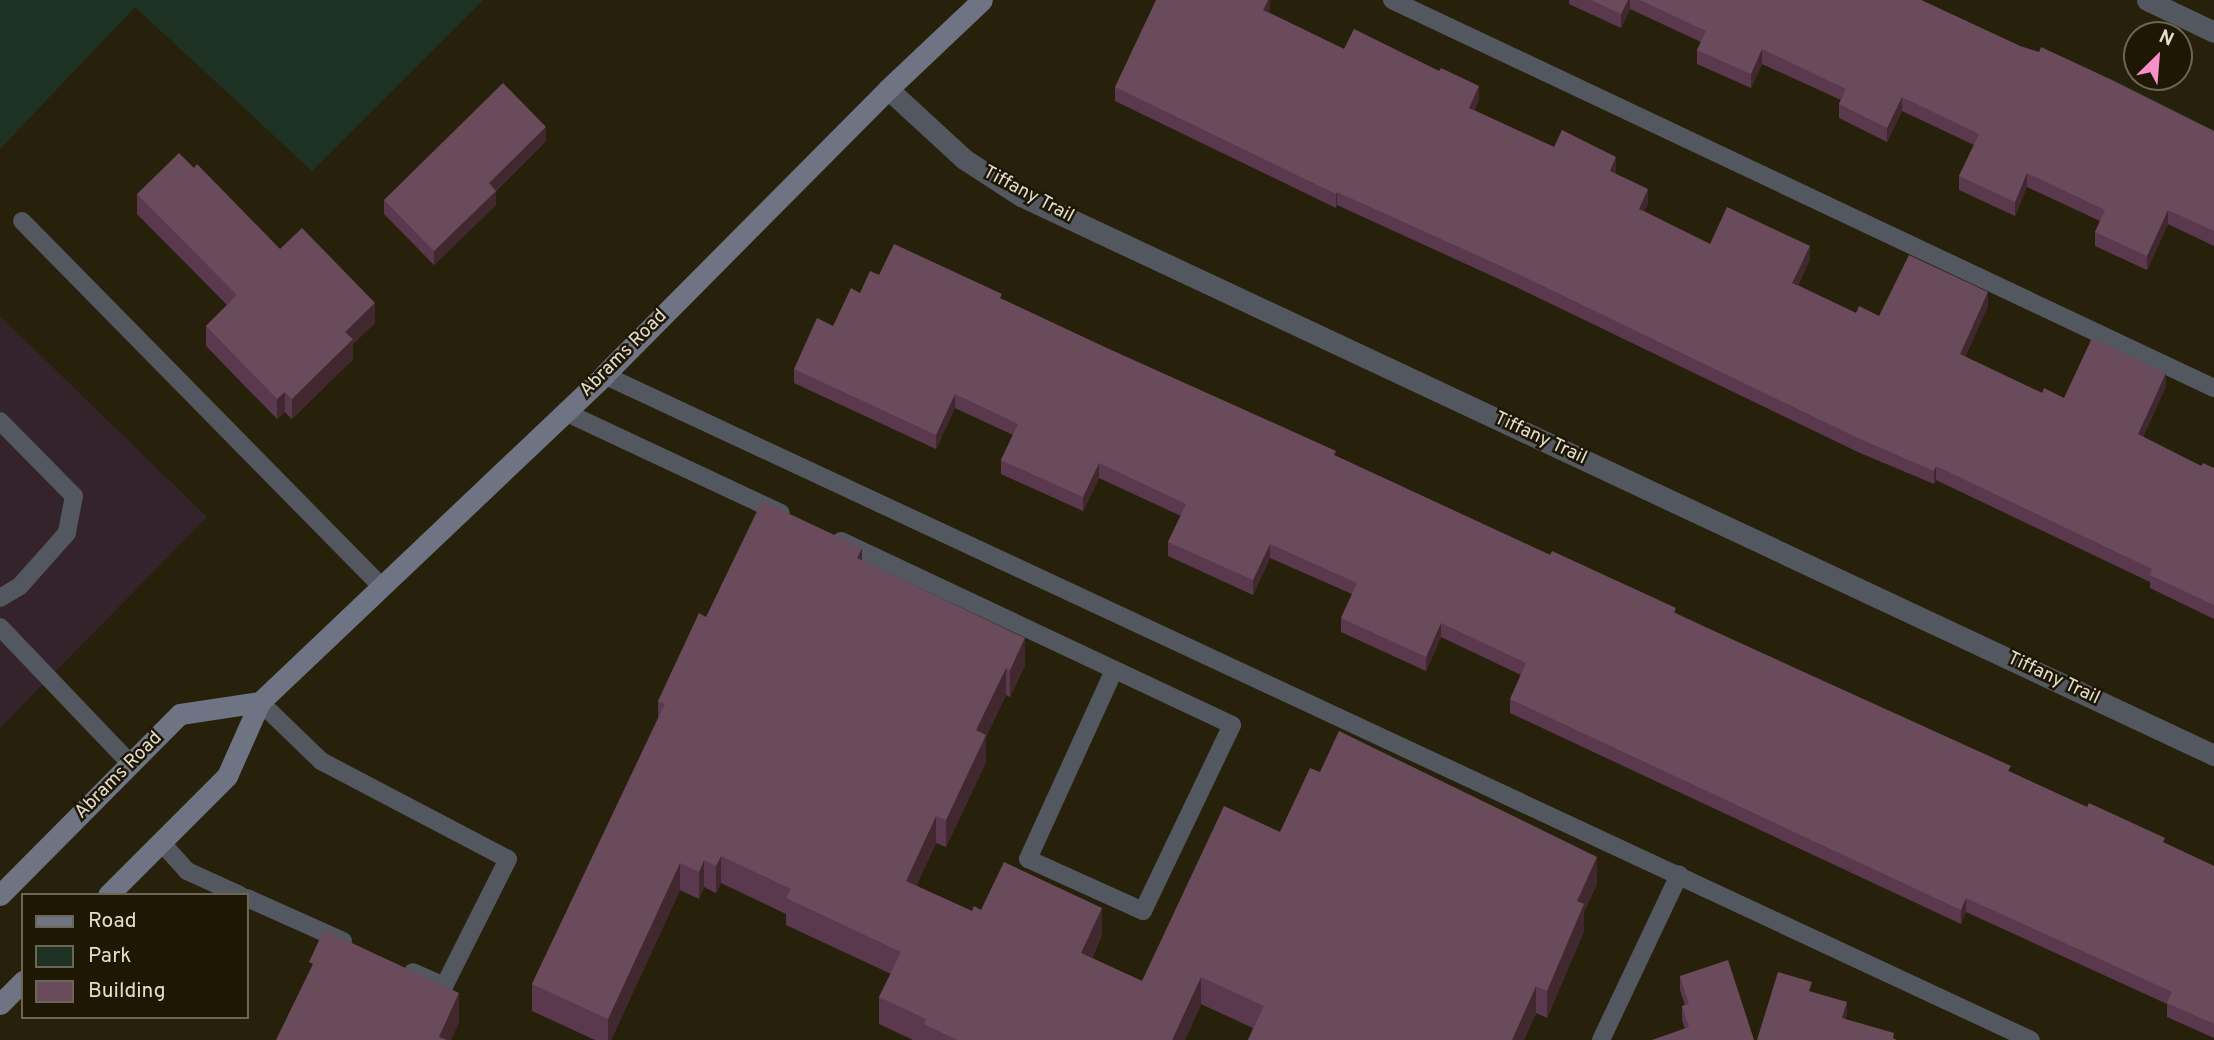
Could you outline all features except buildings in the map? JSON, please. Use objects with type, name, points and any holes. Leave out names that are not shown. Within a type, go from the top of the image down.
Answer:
[{"type":"main road","name":"Abrams Road","points":[[110,893],[227,776],[260,702],[604,375],[888,89],[982,0]]},
{"type":"main road","name":"Abrams Road","points":[[0,895],[180,714],[260,702]]},
{"type":"main road","points":[[0,1004],[21,983]]},
{"type":"street","points":[[2147,0],[2214,32]]},
{"type":"street","name":"Tiffany Trail","points":[[888,89],[964,159],[1021,196],[2214,755]]},
{"type":"lane","points":[[1392,0],[2214,388]]},
{"type":"lane","points":[[22,221],[382,587]]},
{"type":"lane","points":[[604,375],[2031,1040]]},
{"type":"lane","points":[[565,412],[803,523]]},
{"type":"lane","points":[[0,421],[74,496],[67,533],[20,586],[0,598]]},
{"type":"lane","points":[[827,535],[1232,725],[1143,911],[1028,859],[1114,670]]},
{"type":"lane","points":[[0,627],[131,764]]},
{"type":"lane","points":[[260,702],[321,761],[508,859],[444,986],[394,964]]},
{"type":"lane","points":[[161,842],[187,871],[236,893]]},
{"type":"lane","points":[[1601,1040],[1679,875]]},
{"type":"lane","points":[[248,898],[358,947]]},
{"type":"shaded area","points":[[0,316],[207,517],[0,728]]},
{"type":"green space","points":[[0,0],[483,0],[312,171],[135,7],[0,149]]}]
